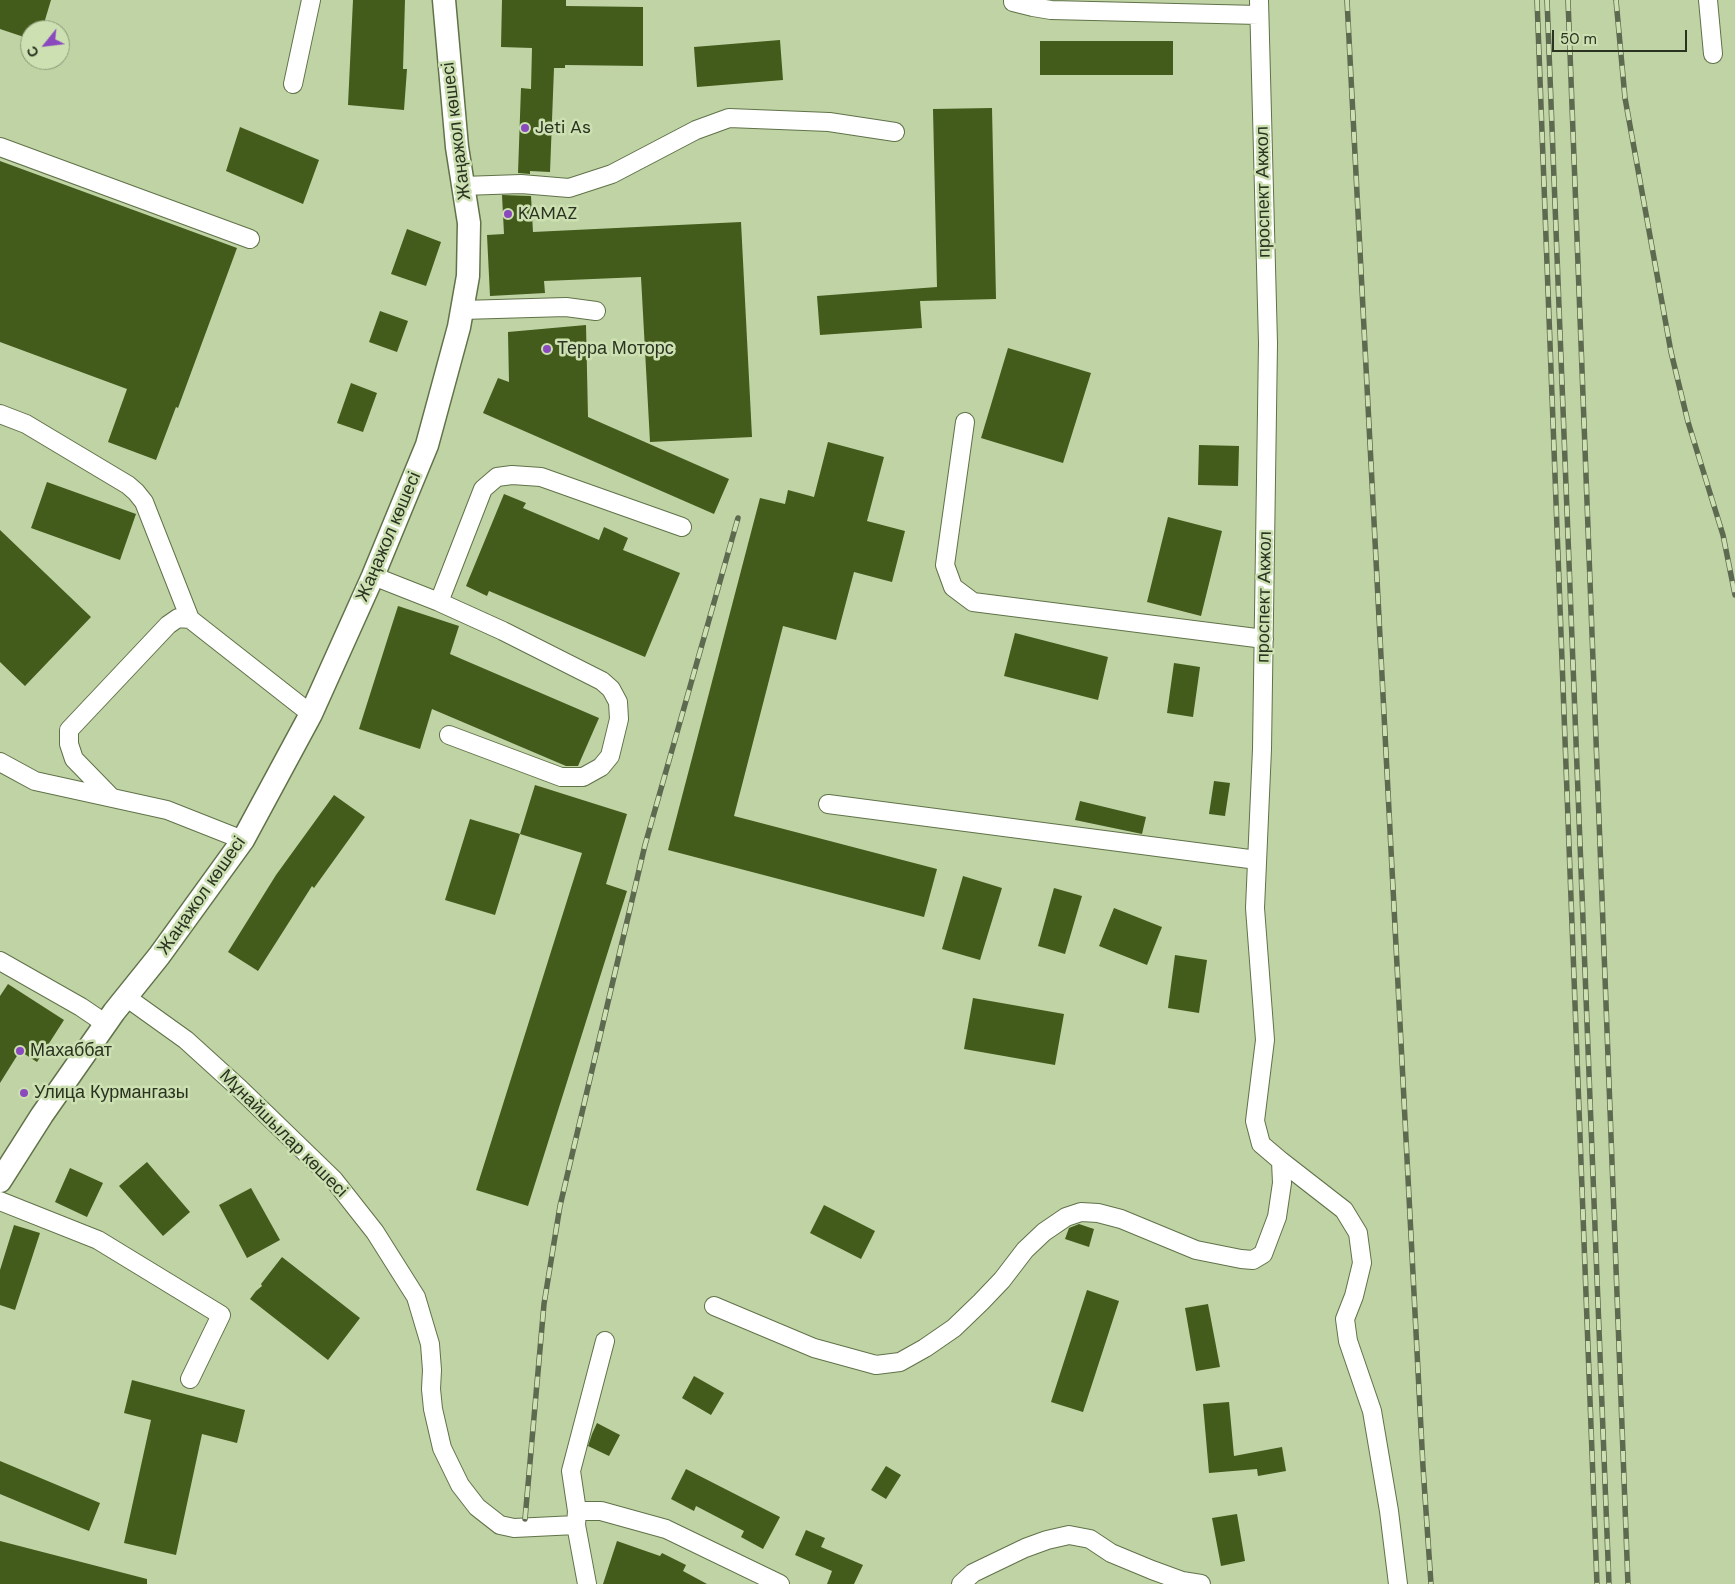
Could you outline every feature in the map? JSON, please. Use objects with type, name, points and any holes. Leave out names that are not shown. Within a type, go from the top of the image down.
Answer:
[{"type":"main road","name":"Жаңажол көшесі","points":[[0,1181],[42,1115],[115,1011],[159,956],[243,840],[311,714],[373,576],[427,445],[459,327],[468,276],[469,223],[457,147],[444,0]]},
{"type":"street","points":[[293,84],[311,0]]},
{"type":"street","points":[[1013,0],[1014,2],[1032,7],[1051,10],[1259,8]]},
{"type":"street","points":[[1708,0],[1713,54]]},
{"type":"street","name":"проспект Акжол","points":[[1259,8],[1268,344],[1262,749],[1255,908],[1264,1040],[1255,1121],[1261,1144],[1344,1210],[1358,1234],[1362,1263],[1354,1296],[1345,1319],[1348,1341],[1372,1411],[1389,1510],[1398,1584]]},
{"type":"street","points":[[463,186],[521,184],[569,188],[612,174],[696,130],[729,118],[829,122],[895,132]]},
{"type":"street","points":[[0,147],[250,239]]},
{"type":"street","points":[[462,310],[566,307],[596,311]]},
{"type":"street","points":[[0,414],[26,424],[128,485],[136,492],[144,502],[190,619],[311,714]]},
{"type":"street","points":[[964,422],[945,565],[953,587],[973,602],[1264,639]]},
{"type":"street","points":[[440,602],[484,489],[497,478],[512,475],[541,477],[682,528]]},
{"type":"street","points":[[373,576],[440,602],[503,631],[602,681],[611,689],[618,702],[619,719],[610,756],[600,768],[584,777],[561,778],[449,736]]},
{"type":"street","points":[[111,797],[74,759],[69,730],[168,625],[178,618],[190,619]]},
{"type":"street","points":[[0,762],[35,781],[167,810],[243,840]]},
{"type":"street","points":[[828,804],[1257,860]]},
{"type":"street","name":"Мұнайшылар көшесі","points":[[0,962],[82,1007],[115,1011],[186,1040],[334,1180],[375,1232],[416,1297],[430,1344],[433,1410],[442,1448],[460,1485],[477,1507],[500,1525],[514,1528],[576,1518],[601,1511],[666,1529],[780,1584]]},
{"type":"street","points":[[714,1306],[814,1348],[876,1365],[900,1362],[954,1328],[996,1286],[1025,1250],[1044,1232],[1066,1217],[1081,1212],[1098,1213],[1121,1219],[1196,1250],[1253,1260],[1263,1254],[1277,1217],[1282,1183],[1281,1161]]},
{"type":"street","points":[[0,1200],[98,1240],[221,1315],[190,1379]]},
{"type":"street","points":[[588,1584],[576,1518],[571,1471],[605,1341]]},
{"type":"street","points":[[961,1584],[973,1573],[1025,1548],[1069,1535],[1090,1539],[1111,1553],[1152,1570],[1182,1581],[1201,1584]]},
{"type":"building","points":[[0,0],[51,0],[45,20],[20,20],[20,36],[0,29]]},
{"type":"building","points":[[353,0],[405,0],[403,69],[407,69],[404,110],[348,105]]},
{"type":"building","points":[[502,0],[566,0],[566,6],[643,7],[643,66],[565,65],[565,68],[554,68],[550,172],[530,171],[530,174],[518,173],[521,88],[531,89],[532,48],[501,47]]},
{"type":"building","points":[[780,40],[783,80],[697,87],[694,47]]},
{"type":"building","points":[[1040,41],[1173,41],[1173,75],[1040,75]]},
{"type":"building","points":[[992,108],[996,299],[920,301],[922,328],[820,335],[817,296],[937,287],[933,109]]},
{"type":"building","points":[[240,127],[319,160],[303,204],[226,171]]},
{"type":"building","points":[[0,161],[237,248],[178,408],[176,407],[156,460],[108,442],[127,389],[0,342]]},
{"type":"building","points":[[502,195],[531,196],[533,232],[741,222],[752,437],[650,442],[641,277],[544,281],[545,293],[490,296],[487,235],[504,234]]},
{"type":"building","points":[[407,229],[441,242],[426,286],[391,274]]},
{"type":"building","points":[[380,311],[408,321],[397,352],[369,342]]},
{"type":"building","points":[[586,325],[588,417],[729,479],[714,514],[483,413],[498,378],[509,382],[508,332]]},
{"type":"building","points":[[1008,348],[1091,373],[1063,463],[981,438]]},
{"type":"building","points":[[351,383],[377,393],[363,432],[337,423]]},
{"type":"building","points":[[828,442],[884,457],[867,521],[905,531],[892,582],[854,572],[836,640],[783,626],[734,816],[937,869],[924,917],[668,850],[760,498],[785,504],[788,490],[814,497]]},
{"type":"building","points":[[1199,445],[1239,446],[1238,486],[1198,485]]},
{"type":"building","points":[[47,482],[136,514],[120,560],[31,528]]},
{"type":"building","points":[[504,494],[526,503],[523,508],[599,540],[604,527],[628,538],[623,550],[680,573],[645,657],[489,591],[487,596],[466,586]]},
{"type":"building","points":[[1168,517],[1222,531],[1201,616],[1147,602]]},
{"type":"building","points":[[0,530],[91,617],[25,686],[0,662]]},
{"type":"building","points":[[398,606],[459,626],[450,654],[599,718],[578,766],[566,766],[432,709],[420,749],[359,729]]},
{"type":"building","points":[[1015,633],[1108,657],[1098,700],[1004,676]]},
{"type":"building","points":[[1174,663],[1200,667],[1193,717],[1167,713]]},
{"type":"building","points":[[1214,781],[1230,783],[1225,816],[1209,814]]},
{"type":"building","points":[[535,785],[627,814],[606,884],[627,891],[528,1206],[476,1190],[582,853],[520,834]]},
{"type":"building","points":[[334,795],[365,817],[314,888],[312,886],[258,971],[228,952],[276,875]]},
{"type":"building","points":[[1080,801],[1146,817],[1142,834],[1075,820]]},
{"type":"building","points":[[470,819],[520,834],[495,915],[445,900]]},
{"type":"building","points":[[963,876],[1002,888],[980,960],[942,949]]},
{"type":"building","points":[[1054,888],[1082,896],[1065,954],[1038,946]]},
{"type":"building","points":[[1114,908],[1162,927],[1147,965],[1099,946]]},
{"type":"building","points":[[1175,955],[1207,960],[1199,1013],[1168,1008]]},
{"type":"building","points":[[8,984],[64,1020],[37,1062],[20,1051],[0,1083],[0,996]]},
{"type":"building","points":[[973,998],[1064,1014],[1055,1065],[964,1049]]},
{"type":"building","points":[[147,1162],[190,1212],[163,1236],[119,1186]]},
{"type":"building","points":[[70,1168],[103,1183],[87,1217],[55,1202]]},
{"type":"building","points":[[251,1188],[280,1240],[247,1258],[219,1205]]},
{"type":"building","points":[[824,1205],[875,1231],[861,1259],[810,1233]]},
{"type":"building","points":[[1079,1224],[1094,1229],[1089,1247],[1065,1239],[1069,1228]]},
{"type":"building","points":[[14,1225],[40,1233],[15,1310],[0,1305],[0,1270]]},
{"type":"building","points":[[282,1257],[360,1318],[328,1360],[250,1299],[262,1286],[261,1284]]},
{"type":"building","points":[[1087,1290],[1119,1301],[1083,1412],[1051,1402]]},
{"type":"building","points":[[1208,1304],[1220,1367],[1196,1371],[1185,1308]]},
{"type":"building","points":[[694,1376],[724,1393],[711,1415],[682,1398]]},
{"type":"building","points":[[132,1380],[245,1410],[237,1443],[202,1434],[176,1555],[124,1543],[151,1420],[124,1413]]},
{"type":"building","points":[[1229,1402],[1234,1456],[1282,1447],[1286,1471],[1258,1476],[1257,1469],[1209,1473],[1203,1404]]},
{"type":"building","points":[[597,1423],[620,1435],[609,1456],[588,1446]]},
{"type":"building","points":[[0,1461],[100,1503],[89,1531],[0,1494]]},
{"type":"building","points":[[886,1466],[901,1475],[886,1499],[871,1490]]},
{"type":"building","points":[[686,1469],[780,1517],[763,1549],[741,1537],[744,1531],[696,1506],[694,1511],[671,1499]]},
{"type":"building","points":[[1237,1514],[1245,1561],[1221,1566],[1212,1518]]},
{"type":"building","points":[[806,1530],[825,1538],[821,1547],[863,1565],[854,1584],[827,1584],[832,1571],[795,1555]]},
{"type":"building","points":[[0,1541],[147,1579],[147,1584],[0,1584]]},
{"type":"building","points":[[617,1541],[660,1556],[662,1553],[686,1565],[683,1571],[707,1584],[603,1584]]},
{"type":"railway","points":[[1347,0],[1423,1467],[1431,1584]]},
{"type":"railway","points":[[1537,0],[1597,1584]]},
{"type":"railway","points":[[1547,0],[1609,1584]]},
{"type":"railway","points":[[1568,0],[1628,1584]]},
{"type":"railway","points":[[1616,0],[1625,98],[1671,352],[1688,422],[1723,535],[1735,595]]},
{"type":"railway","points":[[525,1519],[544,1304],[560,1206],[645,845],[738,518]]},
{"type":"place","name":"Jeti As","points":[[525,128]]},
{"type":"place","name":"KAMAZ","points":[[508,214]]},
{"type":"place","name":"Терра Моторс","points":[[547,349]]},
{"type":"place","name":"Махаббат","points":[[20,1051]]},
{"type":"place","name":"Улица Курмангазы","points":[[24,1093]]}]
